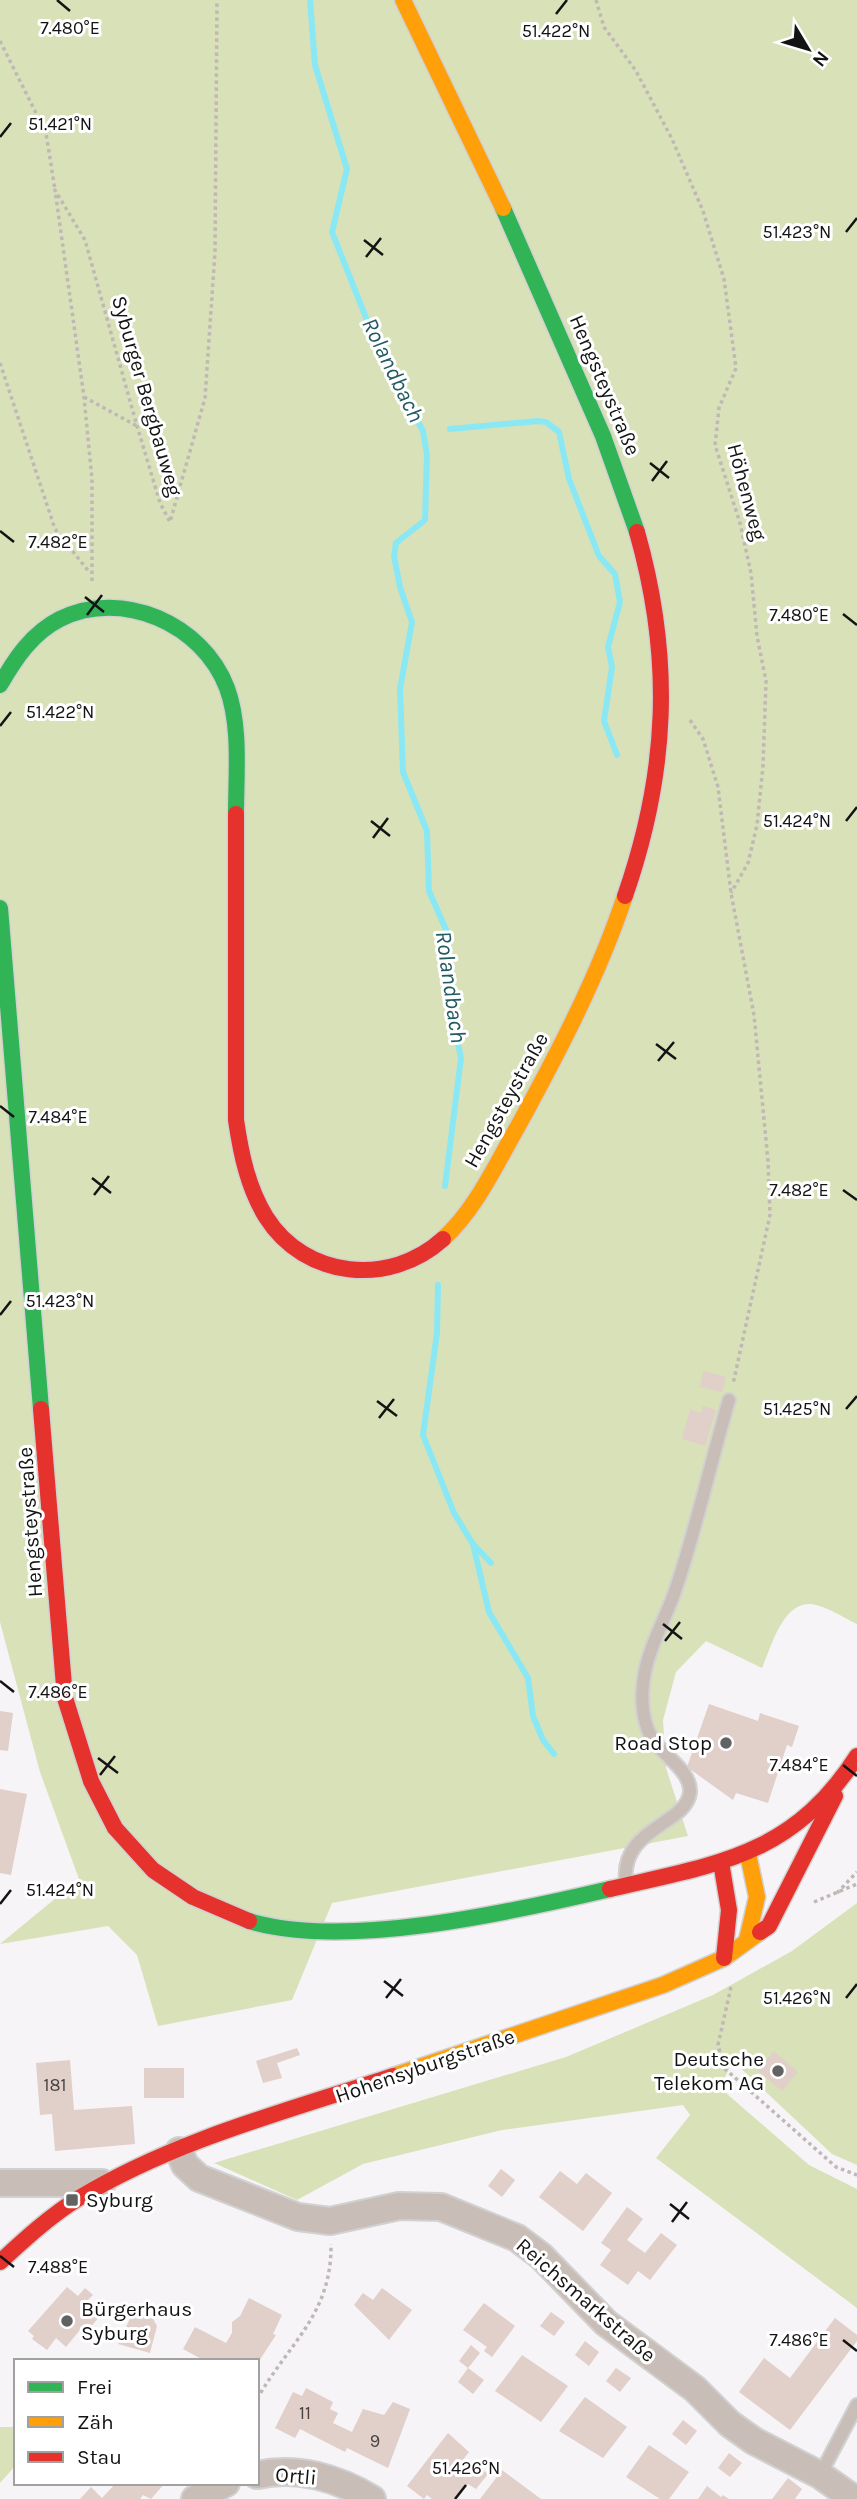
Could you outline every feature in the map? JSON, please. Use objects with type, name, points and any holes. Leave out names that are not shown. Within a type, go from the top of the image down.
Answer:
[{"type":"main road","name":"Hengsteystraße","points":[[0,685],[11,663],[29,640],[65,615],[94,607],[126,607],[183,629],[204,650],[222,677],[233,706],[237,780],[236,1120],[239,1151],[262,1212],[283,1241],[332,1268],[356,1274],[383,1271],[420,1255],[451,1231],[490,1176],[561,1045],[617,920],[640,851],[652,803],[663,698],[659,628],[644,549],[621,475],[528,261],[404,0]]},
{"type":"main road","name":"Hengsteystraße","points":[[0,908],[65,1699],[89,1782],[108,1819],[131,1849],[179,1889],[220,1910],[261,1924],[307,1931],[378,1928],[469,1917],[626,1886]]},
{"type":"main road","points":[[626,1886],[748,1854],[808,1816],[843,1780],[857,1756]]},
{"type":"main road","name":"Hohensyburgstraße","points":[[0,2262],[25,2235],[49,2216],[102,2183],[179,2151],[663,1985],[724,1958],[746,1945],[769,1926],[785,1900],[843,1780]]},
{"type":"main road","points":[[746,1945],[758,1908],[758,1893],[748,1854]]},
{"type":"main road","points":[[721,1862],[732,1909],[724,1958]]},
{"type":"street","name":"Reichsmarkstraße","points":[[179,2151],[185,2165],[199,2178],[298,2217],[330,2221],[398,2206],[441,2207],[517,2238],[541,2256],[606,2323],[695,2389],[730,2424],[754,2441],[820,2475],[854,2499]]},
{"type":"street","name":"Hohensyburgstraße","points":[[0,2183],[102,2183]]},
{"type":"street","name":"Ortli","points":[[259,2475],[292,2471],[320,2476],[351,2486],[372,2499]]},
{"type":"street","points":[[195,2499],[222,2485]]},
{"type":"lane","points":[[626,1886],[624,1869],[629,1856],[650,1830],[687,1801],[690,1791],[683,1774],[652,1740],[644,1717],[643,1685],[650,1652],[674,1593],[729,1400]]},
{"type":"lane","points":[[820,2475],[857,2405]]},
{"type":"path","name":"Syburger Bergbauweg","points":[[55,190],[85,240],[160,503],[170,522],[205,398],[215,252],[217,0]]},
{"type":"path","name":"Höhenweg","points":[[596,0],[604,27],[636,71],[672,139],[703,211],[726,291],[736,368],[719,408],[715,445],[740,523],[751,573],[766,681],[763,766],[757,825],[748,863],[731,893]]},
{"type":"path","points":[[0,41],[46,133],[84,397],[92,479],[92,575],[55,529],[0,363]]},
{"type":"path","points":[[84,397],[137,426]]},
{"type":"path","points":[[663,698],[685,712],[703,739],[718,787],[731,893],[754,1015],[770,1215],[729,1400]]},
{"type":"path","points":[[835,1894],[857,1872]]},
{"type":"path","points":[[803,1905],[857,1884]]},
{"type":"path","points":[[724,1958],[732,1983],[718,2045],[724,2068],[836,2167],[857,2175]]},
{"type":"path","points":[[259,2396],[316,2313],[331,2273],[330,2221]]},
{"type":"green space","points":[[0,0],[857,0],[857,1624],[822,1607],[810,1604],[800,1606],[792,1611],[779,1628],[762,1668],[706,1641],[676,1672],[663,1720],[666,1768],[688,1836],[332,1903],[292,2000],[158,2026],[137,1955],[108,1926],[0,1944],[79,1879],[40,1772],[0,1622]]},
{"type":"green space","points":[[857,1903],[857,2165],[832,2154],[733,2061],[723,2081],[727,2094],[809,2165],[857,2189],[857,2308],[656,2158],[690,2115],[683,2105],[502,2130],[363,2164],[297,2200],[214,2163],[566,2057],[713,1995],[792,1951]]},
{"type":"green space","points":[[0,2427],[14,2427],[14,2467],[0,2483]]},
{"type":"building","points":[[703,1371],[726,1377],[722,1392],[700,1387]]},
{"type":"building","points":[[703,1406],[716,1410],[705,1446],[682,1439],[690,1409],[701,1413]]},
{"type":"building","points":[[709,1704],[758,1721],[760,1713],[799,1726],[792,1747],[787,1745],[768,1803],[736,1793],[733,1800],[687,1767]]},
{"type":"building","points":[[0,1711],[13,1713],[8,1751],[0,1750]]},
{"type":"building","points":[[0,1789],[27,1794],[11,1875],[0,1873]]},
{"type":"building","points":[[297,2048],[300,2055],[277,2063],[282,2078],[263,2083],[256,2061]]},
{"type":"building","name":"Deutsche Telekom AG","points":[[774,2051],[798,2072],[782,2091],[757,2070]]},
{"type":"building","points":[[70,2060],[74,2110],[132,2106],[135,2144],[55,2151],[52,2114],[40,2115],[36,2063]]},
{"type":"building","points":[[144,2068],[184,2068],[184,2098],[144,2098]]},
{"type":"building","points":[[501,2169],[515,2180],[502,2197],[488,2186]]},
{"type":"building","points":[[560,2171],[577,2184],[586,2173],[612,2193],[583,2231],[539,2197]]},
{"type":"building","points":[[627,2207],[643,2219],[627,2240],[645,2253],[661,2233],[677,2245],[650,2280],[638,2271],[628,2285],[600,2265],[611,2250],[601,2243]]},
{"type":"building","name":"Bürgerhaus Syburg","points":[[67,2287],[78,2296],[85,2288],[93,2295],[85,2303],[100,2316],[89,2329],[84,2325],[66,2347],[56,2338],[47,2350],[32,2339],[34,2336],[28,2331]]},
{"type":"building","points":[[382,2288],[412,2310],[389,2340],[354,2305],[363,2293],[373,2300]]},
{"type":"building","points":[[249,2298],[282,2315],[273,2334],[276,2335],[259,2361],[201,2359],[183,2349],[195,2327],[226,2343],[232,2333],[232,2322],[240,2316]]},
{"type":"building","points":[[484,2303],[515,2326],[492,2357],[484,2351],[487,2347],[463,2330]]},
{"type":"building","points":[[133,2312],[152,2317],[157,2326],[150,2353],[118,2344]]},
{"type":"building","points":[[551,2312],[565,2322],[554,2336],[540,2326]]},
{"type":"building","points":[[835,2318],[857,2335],[857,2341],[790,2430],[739,2392],[764,2358],[790,2378]]},
{"type":"building","points":[[585,2341],[599,2352],[589,2366],[575,2355]]},
{"type":"building","points":[[471,2345],[480,2353],[468,2368],[459,2361]]},
{"type":"building","points":[[522,2355],[568,2386],[541,2422],[495,2391]]},
{"type":"building","points":[[468,2368],[484,2380],[473,2394],[458,2382]]},
{"type":"building","points":[[616,2368],[631,2378],[620,2392],[606,2381]]},
{"type":"building","points":[[306,2388],[333,2402],[330,2409],[338,2413],[333,2423],[352,2432],[363,2409],[384,2415],[393,2402],[410,2409],[388,2468],[347,2448],[345,2452],[300,2429],[295,2438],[275,2428],[293,2392],[302,2396]]},
{"type":"building","points":[[585,2397],[627,2427],[603,2458],[559,2431]]},
{"type":"building","points":[[683,2420],[697,2431],[686,2445],[672,2434]]},
{"type":"building","points":[[448,2433],[469,2452],[459,2465],[473,2475],[479,2467],[488,2474],[476,2489],[468,2484],[457,2499],[432,2499],[427,2495],[424,2499],[407,2486]]},
{"type":"building","points":[[649,2445],[689,2472],[669,2499],[660,2499],[626,2477]]},
{"type":"building","points":[[729,2453],[742,2463],[730,2477],[718,2468]]},
{"type":"building","points":[[502,2470],[541,2499],[480,2499]]},
{"type":"building","points":[[788,2478],[802,2489],[795,2499],[772,2499]]},
{"type":"building","points":[[114,2485],[163,2485],[151,2499],[143,2495],[140,2499],[80,2499],[91,2487],[102,2498]]},
{"type":"building","points":[[707,2486],[721,2497],[723,2495],[729,2499],[698,2499]]},
{"type":"waterway","name":"Rolandbach","points":[[310,0],[315,65],[347,169],[332,232],[374,338],[423,431],[427,455],[425,520],[396,543],[394,556],[400,587],[412,622],[400,689],[403,772],[427,831],[429,891],[447,932],[454,1024],[461,1058],[445,1186]]},
{"type":"waterway","points":[[450,429],[538,421],[546,422],[559,432],[569,479],[599,556],[615,574],[620,602],[608,647],[612,667],[604,721],[617,755]]},
{"type":"waterway","name":"Rolandbach","points":[[438,1285],[437,1333],[423,1435],[454,1513],[473,1544],[489,1612],[528,1678],[533,1716],[543,1740],[554,1754]]},
{"type":"waterway","points":[[474,1545],[491,1563]]},
{"type":"traffic: fast","points":[[503,208],[603,436],[637,532]]},
{"type":"traffic: fast","points":[[0,685],[18,656],[33,639],[60,619],[84,610],[134,610],[158,618],[180,630],[200,646],[215,665],[227,688],[236,734],[236,814]]},
{"type":"traffic: fast","points":[[0,908],[41,1409]]},
{"type":"traffic: fast","points":[[249,1921],[288,1929],[380,1930],[478,1917],[610,1889]]},
{"type":"traffic: slow","points":[[403,0],[503,208]]},
{"type":"traffic: slow","points":[[443,1239],[455,1227],[484,1186],[547,1072],[590,985],[625,896]]},
{"type":"traffic: slow","points":[[747,1940],[757,1897],[748,1854]]},
{"type":"traffic: slow","points":[[393,2076],[663,1985],[724,1958],[760,1932]]},
{"type":"traffic: jam","points":[[625,896],[650,805],[661,715],[656,625],[649,579],[637,532]]},
{"type":"traffic: jam","points":[[236,814],[236,1120],[246,1170],[254,1194],[266,1217],[283,1238],[303,1253],[325,1264],[349,1269],[398,1265],[422,1254],[443,1239]]},
{"type":"traffic: jam","points":[[41,1409],[65,1698],[91,1781],[115,1828],[153,1870],[193,1897],[249,1921]]},
{"type":"traffic: jam","points":[[610,1889],[685,1872],[750,1851],[779,1835],[806,1815],[832,1789],[857,1756]]},
{"type":"traffic: jam","points":[[760,1932],[769,1926],[835,1796]]},
{"type":"traffic: jam","points":[[721,1862],[729,1910],[724,1958]]},
{"type":"traffic: jam","points":[[0,2262],[68,2205],[154,2159],[232,2128],[393,2076]]},
{"type":"place","name":"Road Stop","points":[[726,1743]]},
{"type":"place","name":"Deutsche Telekom AG","points":[[778,2071]]},
{"type":"place","name":"Syburg","points":[[72,2200]]},
{"type":"place","name":"Bürgerhaus Syburg","points":[[67,2321]]}]
